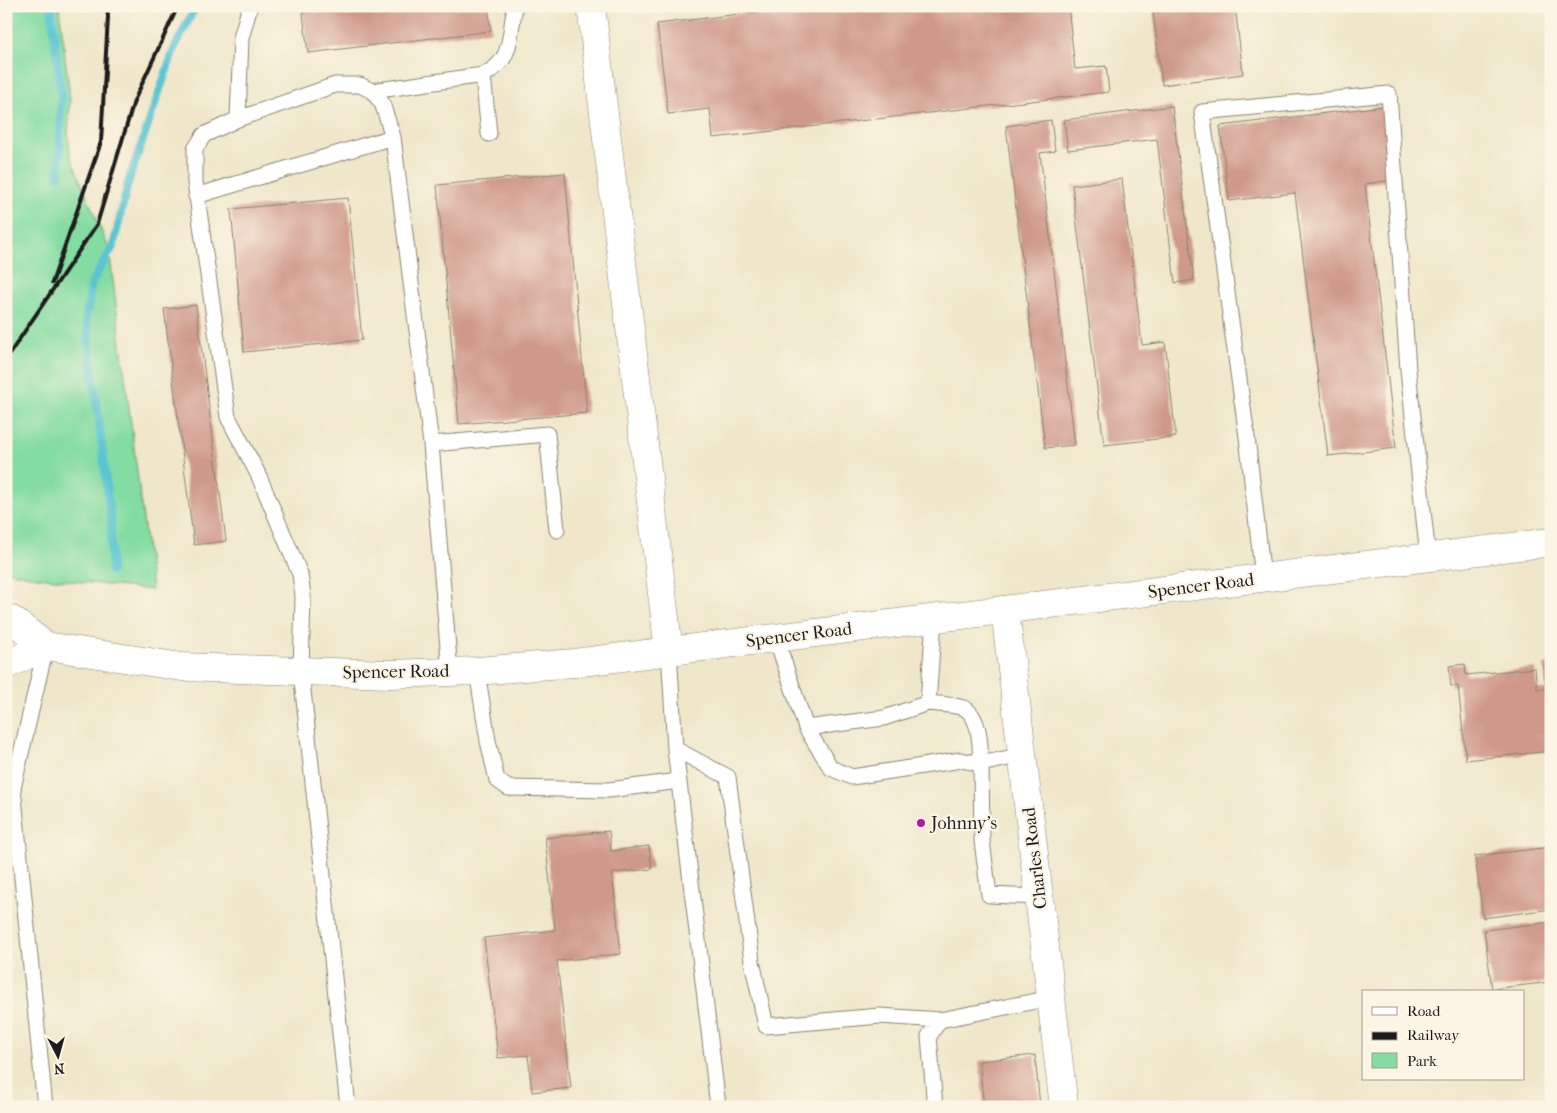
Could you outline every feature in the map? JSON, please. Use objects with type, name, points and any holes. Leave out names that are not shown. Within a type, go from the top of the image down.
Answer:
[{"type":"main road","points":[[592,6],[669,651]]},
{"type":"main road","name":"Spencer Road","points":[[6,619],[12,620],[46,646],[182,667],[389,674],[477,671],[574,663],[1551,542]]},
{"type":"main road","name":"Charles Road","points":[[1005,610],[1064,1107]]},
{"type":"main road","points":[[6,665],[46,646]]},
{"type":"lane","points":[[238,118],[241,38],[250,6]]},
{"type":"lane","points":[[372,91],[483,74],[495,69],[506,57],[514,12],[513,6]]},
{"type":"lane","points":[[483,74],[489,134]]},
{"type":"lane","points":[[348,1107],[301,672],[303,596],[300,574],[258,474],[228,416],[195,182],[195,149],[204,135],[238,118],[335,85],[360,85],[372,91],[382,103],[393,138],[431,444],[450,672]]},
{"type":"lane","points":[[1262,578],[1247,436],[1202,112],[1389,94],[1408,370],[1428,557]]},
{"type":"lane","points":[[196,196],[393,138]]},
{"type":"lane","points":[[431,444],[546,434],[557,530]]},
{"type":"lane","points":[[928,703],[934,619]]},
{"type":"lane","points":[[776,638],[806,728],[831,768],[852,777],[961,760],[981,764],[1022,755]]},
{"type":"lane","points":[[45,1107],[13,788],[46,646]]},
{"type":"lane","points":[[669,651],[675,749],[718,1106]]},
{"type":"lane","points":[[477,671],[488,741],[497,780],[508,788],[610,790],[680,781]]},
{"type":"lane","points":[[806,728],[884,718],[928,703],[965,708],[974,718],[980,740],[982,841],[988,895],[1039,897]]},
{"type":"lane","points":[[675,749],[728,777],[752,961],[766,1026],[880,1016],[940,1020],[1051,998]]},
{"type":"lane","points":[[935,1107],[929,1036],[940,1020]]},
{"type":"green space","points":[[6,6],[59,6],[70,98],[68,135],[71,158],[109,249],[152,590],[29,576],[6,571]]},
{"type":"building","points":[[302,6],[488,6],[491,31],[308,53]]},
{"type":"building","points":[[805,6],[1068,6],[1075,69],[1106,66],[1109,92],[713,138],[710,109],[668,114],[657,24]]},
{"type":"building","points":[[1201,6],[1235,6],[1243,74],[1162,85],[1153,12]]},
{"type":"building","points":[[1172,106],[1194,280],[1175,283],[1157,139],[1068,150],[1064,120]]},
{"type":"building","points":[[1384,106],[1393,180],[1365,184],[1396,448],[1328,456],[1295,193],[1229,201],[1220,126]]},
{"type":"building","points":[[1051,120],[1055,151],[1040,153],[1075,445],[1045,448],[1006,126]]},
{"type":"building","points":[[565,173],[587,413],[459,424],[437,185]]},
{"type":"building","points":[[1122,179],[1142,345],[1165,342],[1176,437],[1104,445],[1072,185]]},
{"type":"building","points":[[348,198],[362,340],[244,352],[231,209]]},
{"type":"building","points":[[196,305],[226,541],[194,545],[164,309]]},
{"type":"building","points":[[1465,664],[1466,675],[1535,668],[1537,689],[1546,689],[1544,665],[1551,664],[1551,751],[1466,760],[1458,686],[1451,686],[1449,666]]},
{"type":"building","points":[[609,831],[611,851],[649,846],[652,869],[612,873],[621,954],[557,961],[571,1088],[532,1092],[528,1055],[498,1058],[484,938],[555,930],[545,838]]},
{"type":"building","points":[[1551,847],[1551,909],[1483,918],[1475,856]]},
{"type":"building","points":[[1551,922],[1551,982],[1492,989],[1484,930]]},
{"type":"building","points":[[1035,1055],[1040,1107],[984,1107],[979,1061]]},
{"type":"waterway","points":[[51,6],[61,94],[59,175]]},
{"type":"waterway","points":[[111,571],[111,520],[86,318],[92,282],[113,247],[128,183],[174,49],[196,6]]},
{"type":"railway","points":[[52,283],[101,142],[107,6]]},
{"type":"railway","points":[[6,359],[97,224],[134,101],[178,6]]},
{"type":"place","name":"Johnny's","points":[[921,823]]}]
